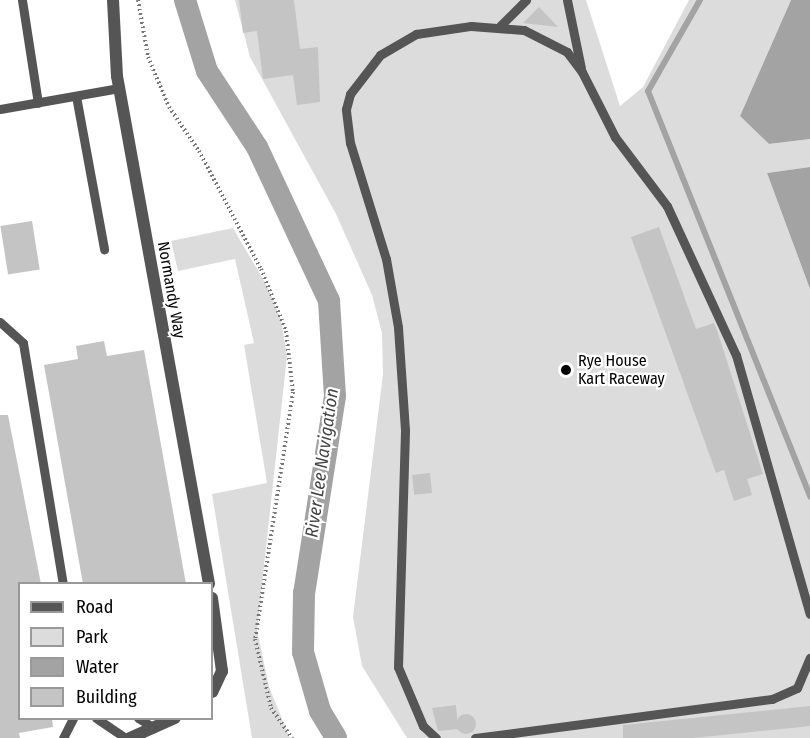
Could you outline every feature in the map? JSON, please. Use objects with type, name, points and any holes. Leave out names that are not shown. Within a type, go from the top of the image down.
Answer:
[{"type":"street","name":"Normandy Way","points":[[113,0],[119,88],[209,582]]},
{"type":"street","points":[[213,605],[222,671],[213,690]]},
{"type":"street","points":[[128,738],[170,720]]},
{"type":"lane","points":[[22,0],[38,103]]},
{"type":"lane","points":[[500,26],[526,0]]},
{"type":"lane","points":[[567,0],[582,72],[620,144],[667,206],[736,355],[810,614]]},
{"type":"lane","points":[[436,738],[423,726],[398,667],[405,430],[398,327],[386,259],[350,142],[346,109],[364,72],[397,43],[442,27],[500,26],[548,40],[582,72]]},
{"type":"lane","points":[[0,110],[119,88]]},
{"type":"lane","points":[[76,96],[104,249]]},
{"type":"lane","points":[[0,322],[22,343],[63,582]]},
{"type":"lane","points":[[475,738],[772,699],[797,688],[810,658]]},
{"type":"lane","points":[[63,738],[72,720]]},
{"type":"lane","points":[[99,720],[128,738]]},
{"type":"lane","points":[[141,720],[153,727]]},
{"type":"path","points":[[138,0],[148,57],[170,106],[200,151],[261,269],[286,331],[294,392],[255,639],[271,708],[292,738]]},
{"type":"green space","name":"Rye House Kart Raceway","points":[[235,0],[586,0],[620,106],[643,87],[689,0],[791,0],[740,116],[769,144],[810,139],[810,167],[767,173],[810,289],[810,738],[407,738],[362,666],[353,617],[383,374],[382,333],[372,295],[336,214],[250,57]]},
{"type":"green space","points":[[233,228],[268,288],[281,320],[287,356],[257,630],[269,687],[290,738],[252,738],[212,494],[267,483],[244,345],[254,343],[235,259],[178,271],[171,241]]},
{"type":"water","points":[[791,0],[810,0],[810,139],[769,144],[740,116]]},
{"type":"water","points":[[810,167],[810,289],[767,173]]},
{"type":"building","points":[[239,0],[294,0],[300,49],[318,47],[320,102],[297,105],[293,75],[263,79],[257,31],[243,33]]},
{"type":"building","points":[[539,7],[558,27],[523,23]]},
{"type":"building","points":[[32,221],[40,269],[8,274],[0,226]]},
{"type":"building","points":[[659,227],[696,329],[714,323],[763,474],[747,479],[752,495],[734,501],[724,470],[716,473],[631,237]]},
{"type":"building","points":[[104,341],[107,356],[144,350],[186,582],[83,582],[44,365],[78,359],[76,346]]},
{"type":"building","points":[[0,415],[8,415],[41,582],[18,582],[18,720],[52,720],[53,727],[19,733],[20,738],[0,738]]},
{"type":"building","points":[[430,473],[432,493],[414,495],[412,475]]},
{"type":"building","points":[[456,705],[458,729],[438,731],[432,708]]},
{"type":"building","points":[[810,706],[810,726],[693,738],[623,738],[623,725]]},
{"type":"building","points":[[466,714],[473,717],[476,724],[473,731],[466,734],[459,731],[456,724],[459,717]]},
{"type":"waterway","name":"River Lee Navigation","points":[[185,0],[207,71],[257,147],[329,301],[335,396],[304,593],[303,652],[320,711],[336,738]]},
{"type":"waterway","points":[[700,0],[648,91],[810,497]]},
{"type":"place","name":"Rye House Kart Raceway","points":[[566,370]]}]
